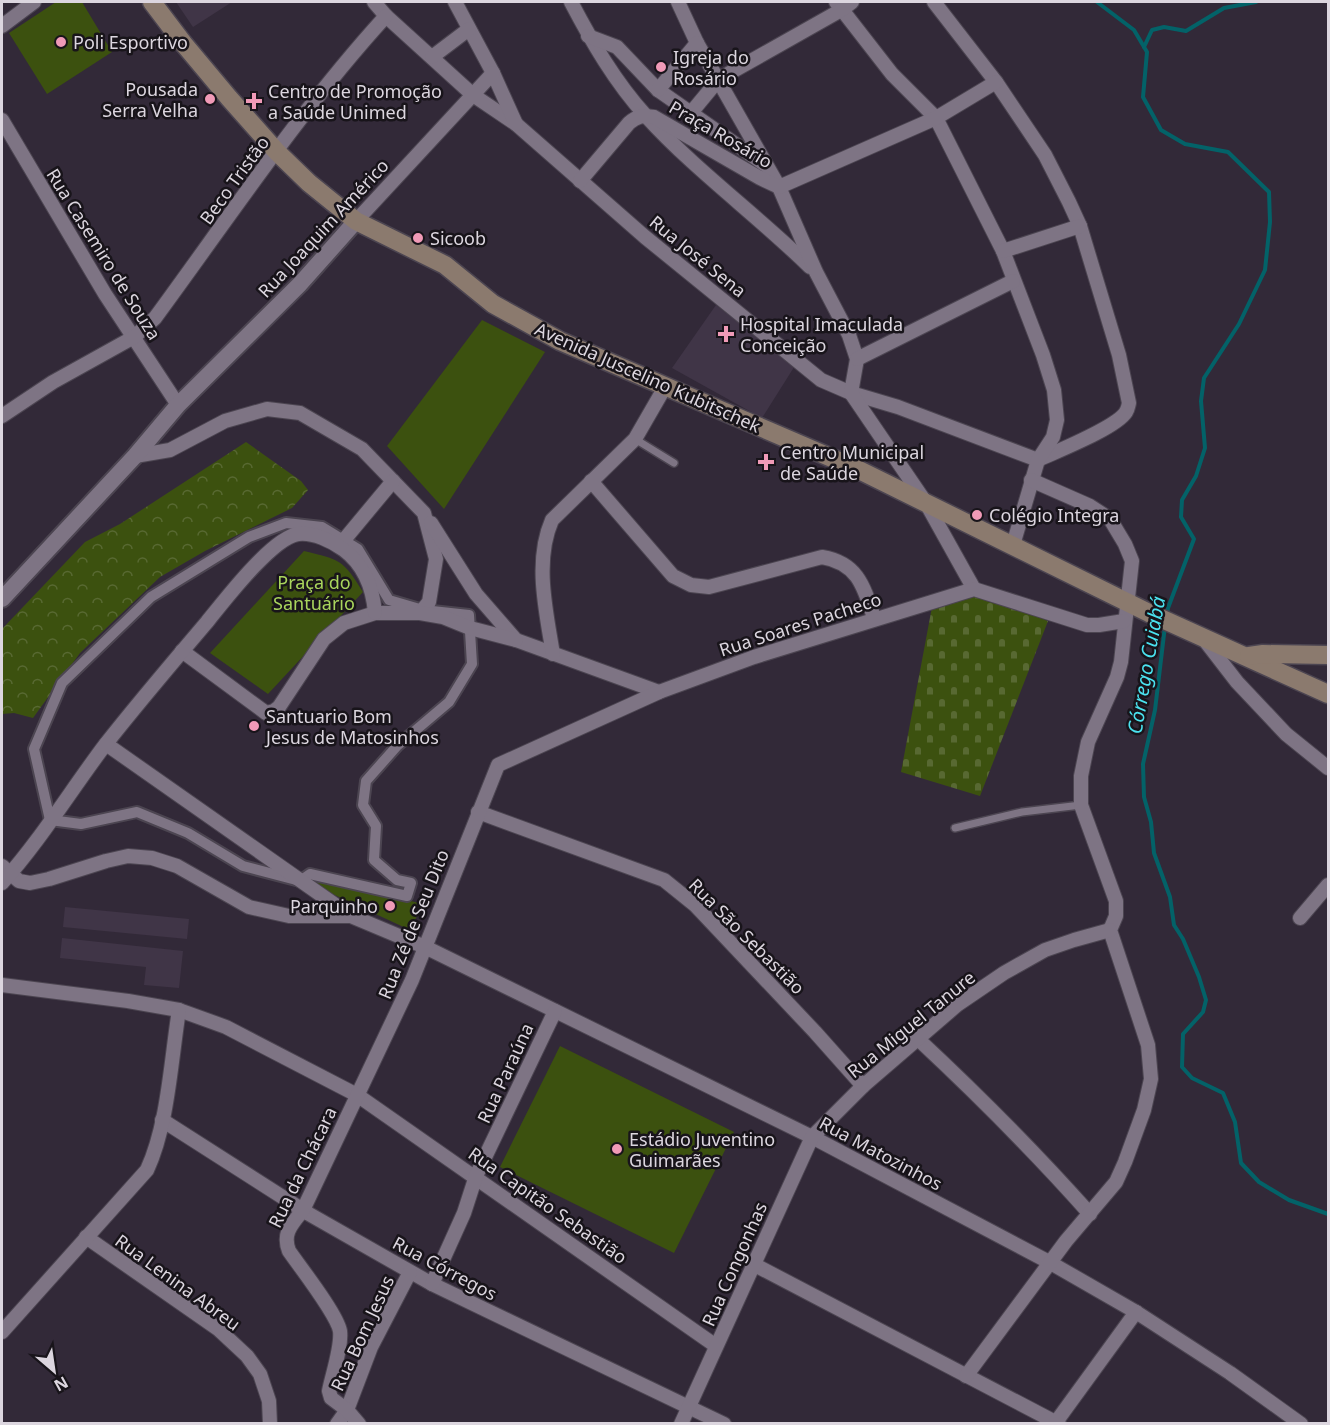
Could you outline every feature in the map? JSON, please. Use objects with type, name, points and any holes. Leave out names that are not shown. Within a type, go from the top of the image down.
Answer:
[{"type":"main road","name":"Avenida Juscelino Kubitschek","points":[[152,2],[183,44],[277,152],[309,183],[356,221],[445,265],[493,304],[560,341],[855,468],[1149,613],[1329,694]]},
{"type":"main road","points":[[1248,656],[1263,654],[1329,655]]},
{"type":"street","points":[[2,26],[34,2]]},
{"type":"street","name":"Rua José Sena","points":[[374,2],[386,16],[473,95],[516,124],[645,237],[821,380],[851,393],[898,407],[1038,460]]},
{"type":"street","points":[[455,2],[493,73],[516,124]]},
{"type":"street","points":[[571,2],[588,36],[613,74],[645,115],[699,168],[782,239],[816,272]]},
{"type":"street","points":[[678,2],[698,43],[779,187],[816,272],[849,336],[856,360],[851,393],[926,503],[974,588],[1087,625],[1124,621]]},
{"type":"street","points":[[934,2],[996,82],[1045,155],[1080,226],[1119,355],[1128,411],[1096,434],[1038,460]]},
{"type":"street","points":[[690,114],[719,79],[844,4],[892,74],[936,118],[1003,251],[1054,390],[1057,420],[1053,436],[1038,460],[1013,546]]},
{"type":"street","name":"Beco Tristão","points":[[2,416],[53,382],[134,337],[155,318],[277,152],[355,51],[386,16]]},
{"type":"street","points":[[432,57],[469,29]]},
{"type":"street","points":[[588,36],[617,47],[658,90],[767,166]]},
{"type":"street","points":[[658,90],[698,43]]},
{"type":"street","name":"Rua Joaquim Américo","points":[[2,599],[135,456],[178,405],[300,284],[493,73]]},
{"type":"street","points":[[779,187],[936,118],[996,82]]},
{"type":"street","points":[[580,181],[629,123],[635,117],[645,115]]},
{"type":"street","name":"Praça Rosário","points":[[645,115],[654,117],[779,187]]},
{"type":"street","name":"Rua Casemiro de Souza","points":[[2,120],[105,294],[178,405]]},
{"type":"street","points":[[1003,251],[1080,226]]},
{"type":"street","points":[[856,360],[1013,281]]},
{"type":"street","points":[[553,654],[544,588],[542,557],[545,535],[552,520],[635,439],[665,387]]},
{"type":"street","points":[[135,456],[170,450],[225,421],[267,409],[300,413],[362,449],[393,480],[424,513],[476,594],[516,640]]},
{"type":"street","points":[[341,543],[393,480]]},
{"type":"street","points":[[966,1376],[1050,1262],[1116,1182],[1144,1110],[1150,1079],[1148,1045],[1110,930],[1116,916],[1116,901],[1081,805],[1081,776],[1088,742],[1117,677],[1121,662],[1132,561],[1110,519],[1090,506],[1031,480]]},
{"type":"street","points":[[591,481],[673,576],[691,585],[709,587],[822,557],[836,559],[854,573],[863,584],[874,618]]},
{"type":"street","points":[[422,612],[429,602],[436,559],[424,513]]},
{"type":"street","points":[[50,820],[33,749],[62,683],[151,597],[249,537],[285,524],[322,527],[341,543],[363,572],[374,593],[375,613]]},
{"type":"street","points":[[351,916],[289,916],[249,907],[177,866],[152,858],[128,856],[30,883],[4,875],[50,820],[106,744],[244,577],[283,540],[298,534],[318,536],[358,549],[389,600],[470,628],[516,640],[659,692]]},
{"type":"street","name":"Rua Soares Pacheco","points":[[498,765],[659,692],[754,657],[974,588]]},
{"type":"street","points":[[182,651],[266,713],[279,707],[324,639],[344,623],[375,613],[422,612]]},
{"type":"street","points":[[50,820],[81,824],[137,812],[188,833],[243,866],[300,881],[310,874],[407,896],[411,883],[397,880],[374,860],[376,826],[363,805],[366,781],[397,746],[448,702],[472,664],[470,628]]},
{"type":"street","points":[[1195,633],[1286,734],[1329,768]]},
{"type":"street","points":[[1237,682],[1248,656]]},
{"type":"street","points":[[106,744],[351,916]]},
{"type":"street","name":"Rua Zé de Seu Dito","points":[[357,1095],[412,980],[498,765]]},
{"type":"street","name":"Rua São Sebastião","points":[[478,812],[664,880],[695,904],[863,1086]]},
{"type":"street","points":[[1300,918],[1329,885]]},
{"type":"street","name":"Rua Matozinhos","points":[[351,916],[424,947],[812,1137],[1050,1262],[1136,1312],[1230,1373],[1301,1424]]},
{"type":"street","name":"Rua Miguel Tanure","points":[[812,1137],[863,1086],[957,1005],[1004,973],[1035,956],[1074,940],[1110,930]]},
{"type":"street","name":"Rua Capitão Sebastião","points":[[2,985],[179,1010],[226,1027],[357,1095],[476,1176],[716,1346]]},
{"type":"street","points":[[2,1332],[147,1170],[155,1153],[162,1120],[179,1010]]},
{"type":"street","name":"Rua Paraúna","points":[[432,1284],[464,1213],[476,1176],[555,1011]]},
{"type":"street","points":[[918,1039],[985,1102],[1040,1158],[1090,1214]]},
{"type":"street","name":"Rua da Chácara","points":[[347,1410],[330,1398],[329,1392],[339,1346],[340,1330],[334,1317],[289,1251],[286,1234],[303,1210],[357,1095]]},
{"type":"street","name":"Rua Córregos","points":[[162,1120],[303,1210],[432,1284],[724,1424]]},
{"type":"street","name":"Rua Congonhas","points":[[681,1424],[812,1137]]},
{"type":"street","name":"Rua Lenina Abreu","points":[[86,1238],[218,1329],[247,1356],[260,1374],[269,1401],[270,1424]]},
{"type":"street","points":[[753,1264],[1058,1423],[1136,1312]]},
{"type":"street","name":"Rua Bom Jesus","points":[[337,1424],[347,1410],[371,1347],[410,1272]]},
{"type":"street","name":"Rua Bom Jesus","points":[[347,1410],[359,1424]]},
{"type":"lane","points":[[635,439],[674,463]]},
{"type":"lane","points":[[955,828],[1022,812],[1081,805]]},
{"type":"shaded area","points":[[176,2],[232,2],[193,27]]},
{"type":"shaded area","name":"Hospital Imaculada Conceição","points":[[716,305],[796,364],[762,418],[672,368]]},
{"type":"shaded area","points":[[65,907],[189,919],[187,939],[63,927]]},
{"type":"shaded area","points":[[62,938],[183,951],[179,988],[144,985],[146,967],[60,958]]},
{"type":"green space","name":"Poli Esportivo","points":[[56,2],[82,2],[112,52],[47,94],[9,33]]},
{"type":"green space","points":[[482,320],[545,352],[444,509],[387,446]]},
{"type":"green space","points":[[246,442],[301,481],[308,490],[292,508],[205,551],[160,577],[80,653],[33,718],[14,713],[2,714],[2,629],[85,542],[120,524]]},
{"type":"green space","name":"Praça do Santuário","points":[[304,551],[340,562],[363,592],[268,694],[210,653]]},
{"type":"green space","points":[[982,595],[1048,621],[980,796],[901,772],[932,607]]},
{"type":"green space","name":"Parquinho","points":[[322,879],[423,904],[410,930],[326,891],[315,882]]},
{"type":"green space","name":"Estádio Juventino Guimarães","points":[[560,1046],[734,1132],[674,1253],[500,1167]]},
{"type":"waterway","name":"Córrego Cuiabá","points":[[1097,2],[1134,30],[1147,52],[1143,97],[1161,130],[1185,144],[1228,152],[1269,192],[1270,222],[1265,270],[1239,324],[1204,378],[1201,401],[1205,448],[1196,476],[1182,500],[1181,517],[1194,539],[1167,616]]},
{"type":"waterway","points":[[1144,47],[1152,30],[1164,27],[1186,31],[1224,8],[1256,2]]},
{"type":"waterway","name":"Córrego Cuiabá","points":[[1165,626],[1155,710],[1143,764],[1144,797],[1151,822],[1154,853],[1170,897],[1174,925],[1183,939],[1206,1000],[1203,1012],[1183,1034],[1182,1067],[1192,1078],[1223,1093],[1235,1122],[1241,1163],[1259,1182],[1289,1200],[1328,1214]]},
{"type":"place","name":"Poli Esportivo","points":[[61,42]]},
{"type":"place","name":"Igreja do Rosário","points":[[661,67]]},
{"type":"place","name":"Pousada Serra Velha","points":[[210,99]]},
{"type":"place","name":"Centro de Promoção a Saúde Unimed","points":[[254,101]]},
{"type":"place","name":"Sicoob","points":[[418,238]]},
{"type":"place","name":"Hospital Imaculada Conceição","points":[[726,334]]},
{"type":"place","name":"Centro Municipal de Saúde","points":[[766,462]]},
{"type":"place","name":"Colégio Integra","points":[[977,515]]},
{"type":"place","name":"Santuario Bom Jesus de Matosinhos","points":[[254,726]]},
{"type":"place","name":"Parquinho","points":[[390,906]]},
{"type":"place","name":"Estádio Juventino Guimarães","points":[[617,1149]]}]
